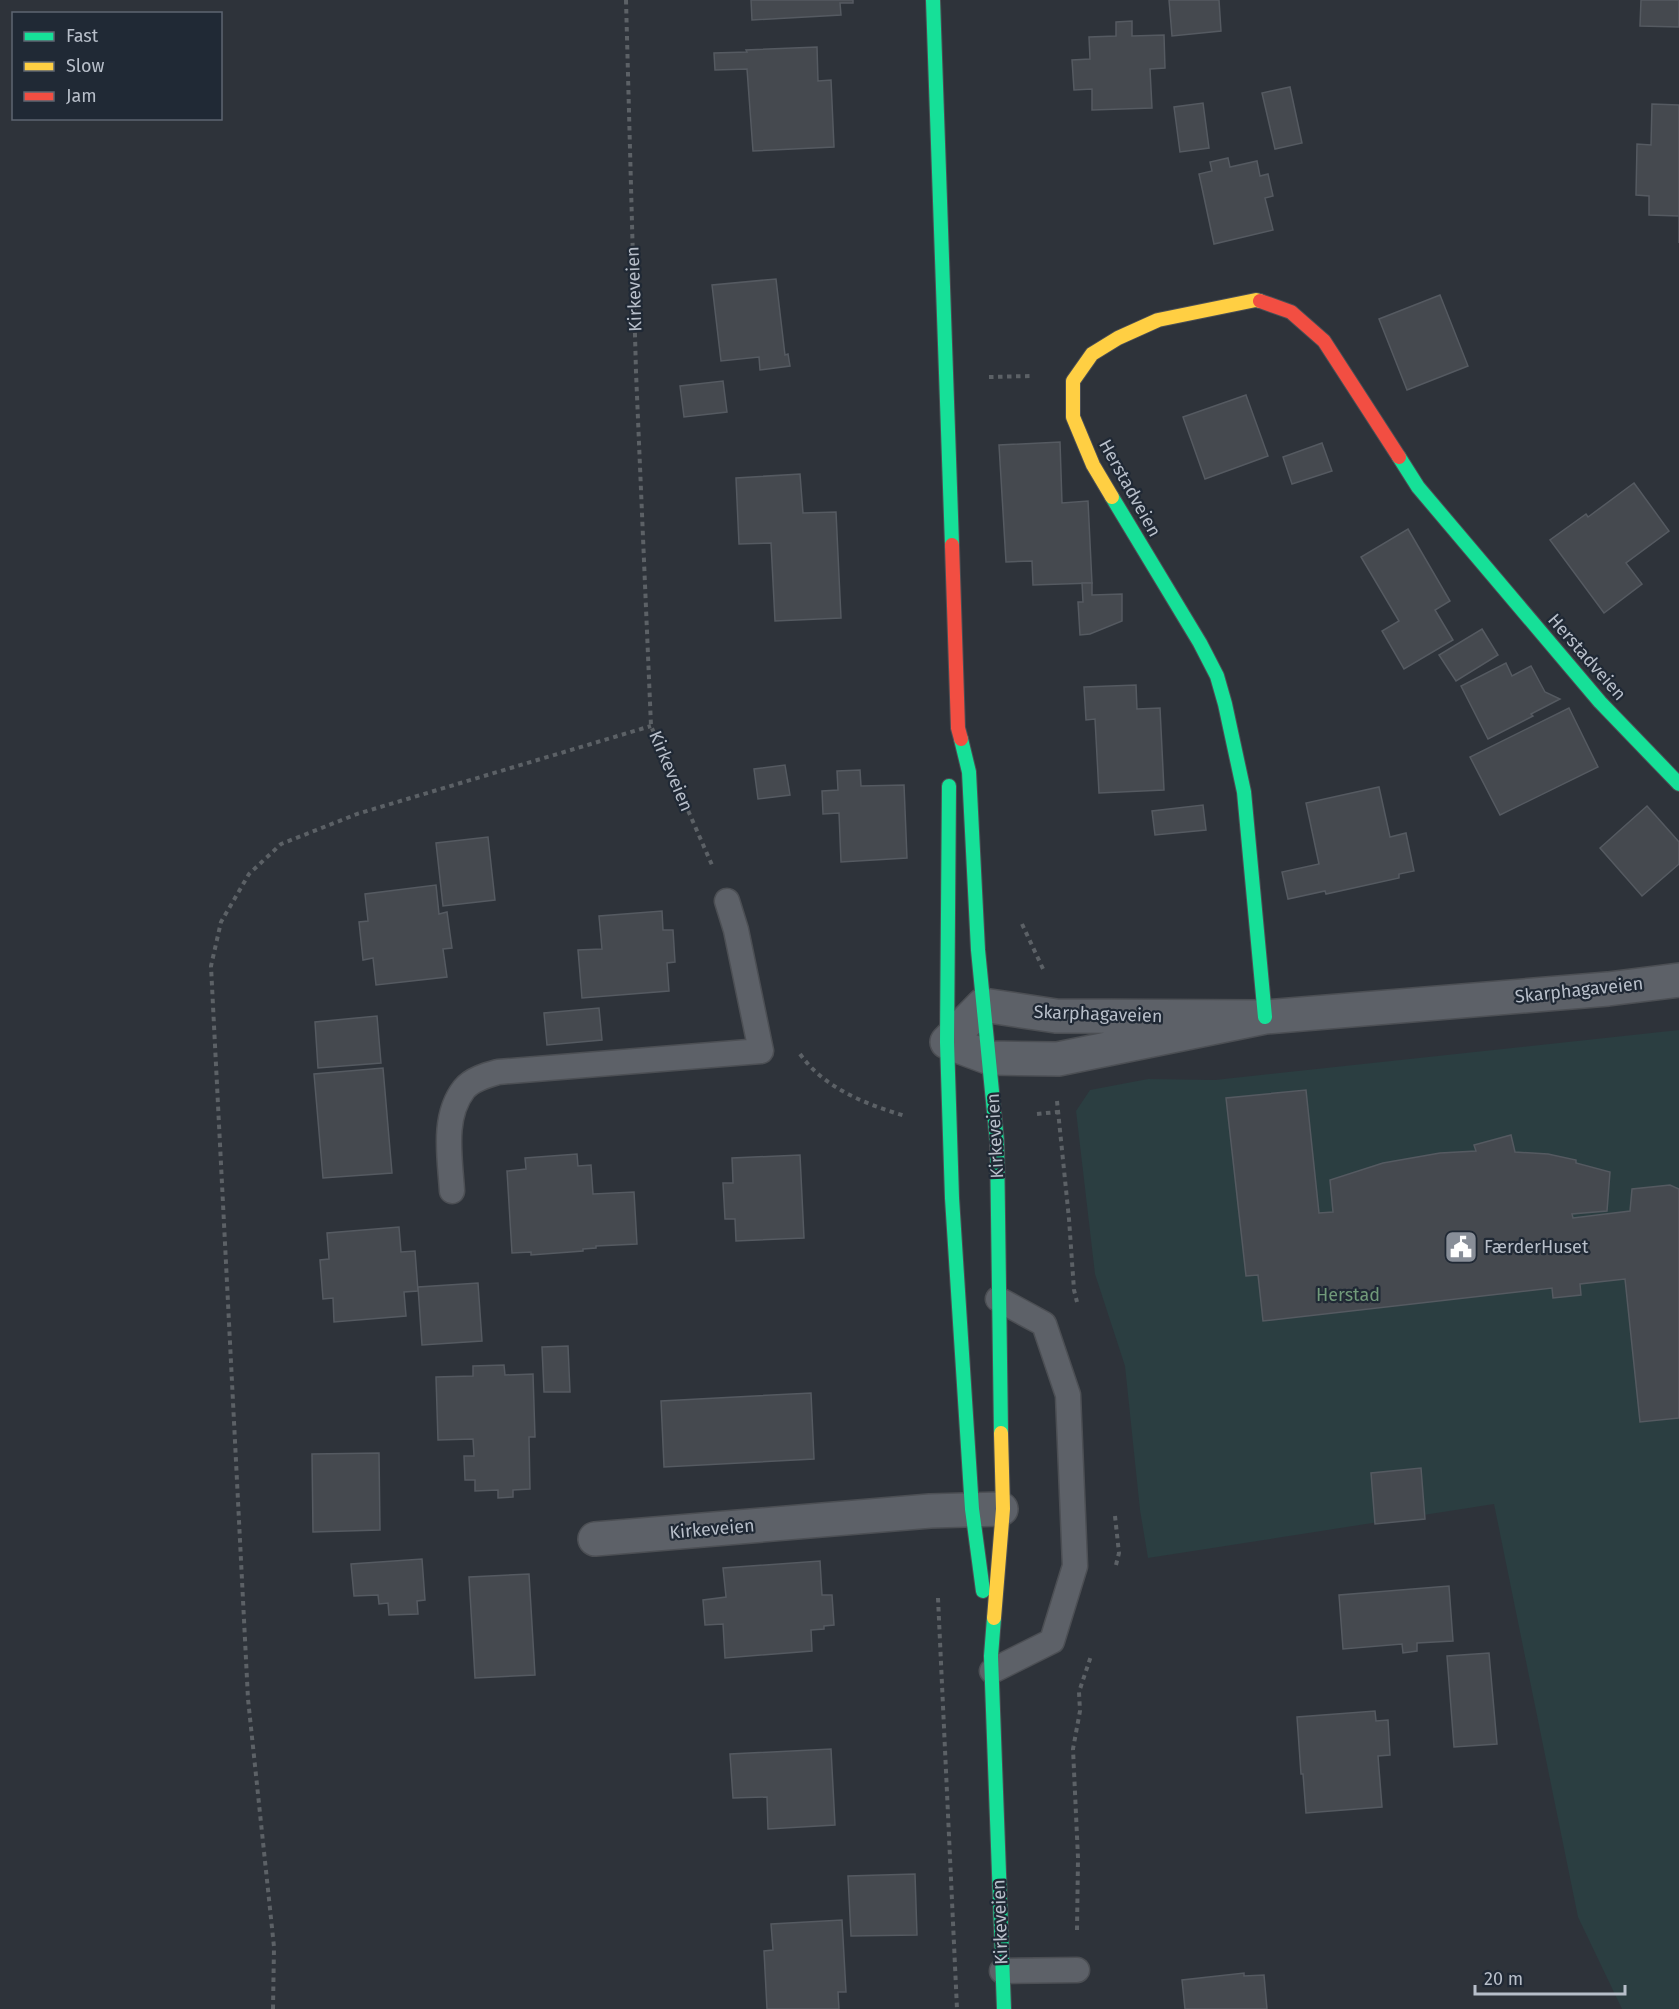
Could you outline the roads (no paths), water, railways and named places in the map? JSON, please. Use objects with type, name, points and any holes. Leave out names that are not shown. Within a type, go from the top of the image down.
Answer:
[{"type":"main road","name":"Kirkeveien","points":[[933,0],[958,728],[969,772],[978,950],[997,1142],[998,1299],[987,1509],[992,1664]]},
{"type":"main road","name":"Herstadveien","points":[[1264,1017],[1244,792],[1217,675],[1093,465],[1073,417],[1073,381],[1092,354],[1118,338],[1158,320],[1256,300],[1292,312],[1324,341],[1418,487],[1600,702],[1679,784]]},
{"type":"main road","name":"Kirkeveien","points":[[958,728],[950,766],[947,1042],[952,1198],[987,1509],[1004,2009]]},
{"type":"street","name":"Skarphagaveien","points":[[983,1005],[1056,1016],[1264,1017],[1596,990],[1679,980]]},
{"type":"street","points":[[947,1042],[983,1005]]},
{"type":"street","name":"Skarphagaveien","points":[[947,1042],[990,1058],[1058,1059],[1264,1017]]},
{"type":"street","name":"Kirkeveien","points":[[595,1539],[930,1511],[987,1509]]},
{"type":"lane","points":[[452,1191],[449,1135],[453,1110],[465,1088],[481,1077],[498,1072],[761,1052],[736,930],[727,901]]},
{"type":"lane","points":[[992,1664],[1052,1641],[1075,1566],[1068,1395],[1044,1324],[998,1299]]},
{"type":"lane","points":[[1002,1971],[1077,1970]]},
{"type":"place","name":"FærderHuset","points":[[1461,1247]]},
{"type":"park label","name":"Herstad","points":[[1348,1295]]}]
